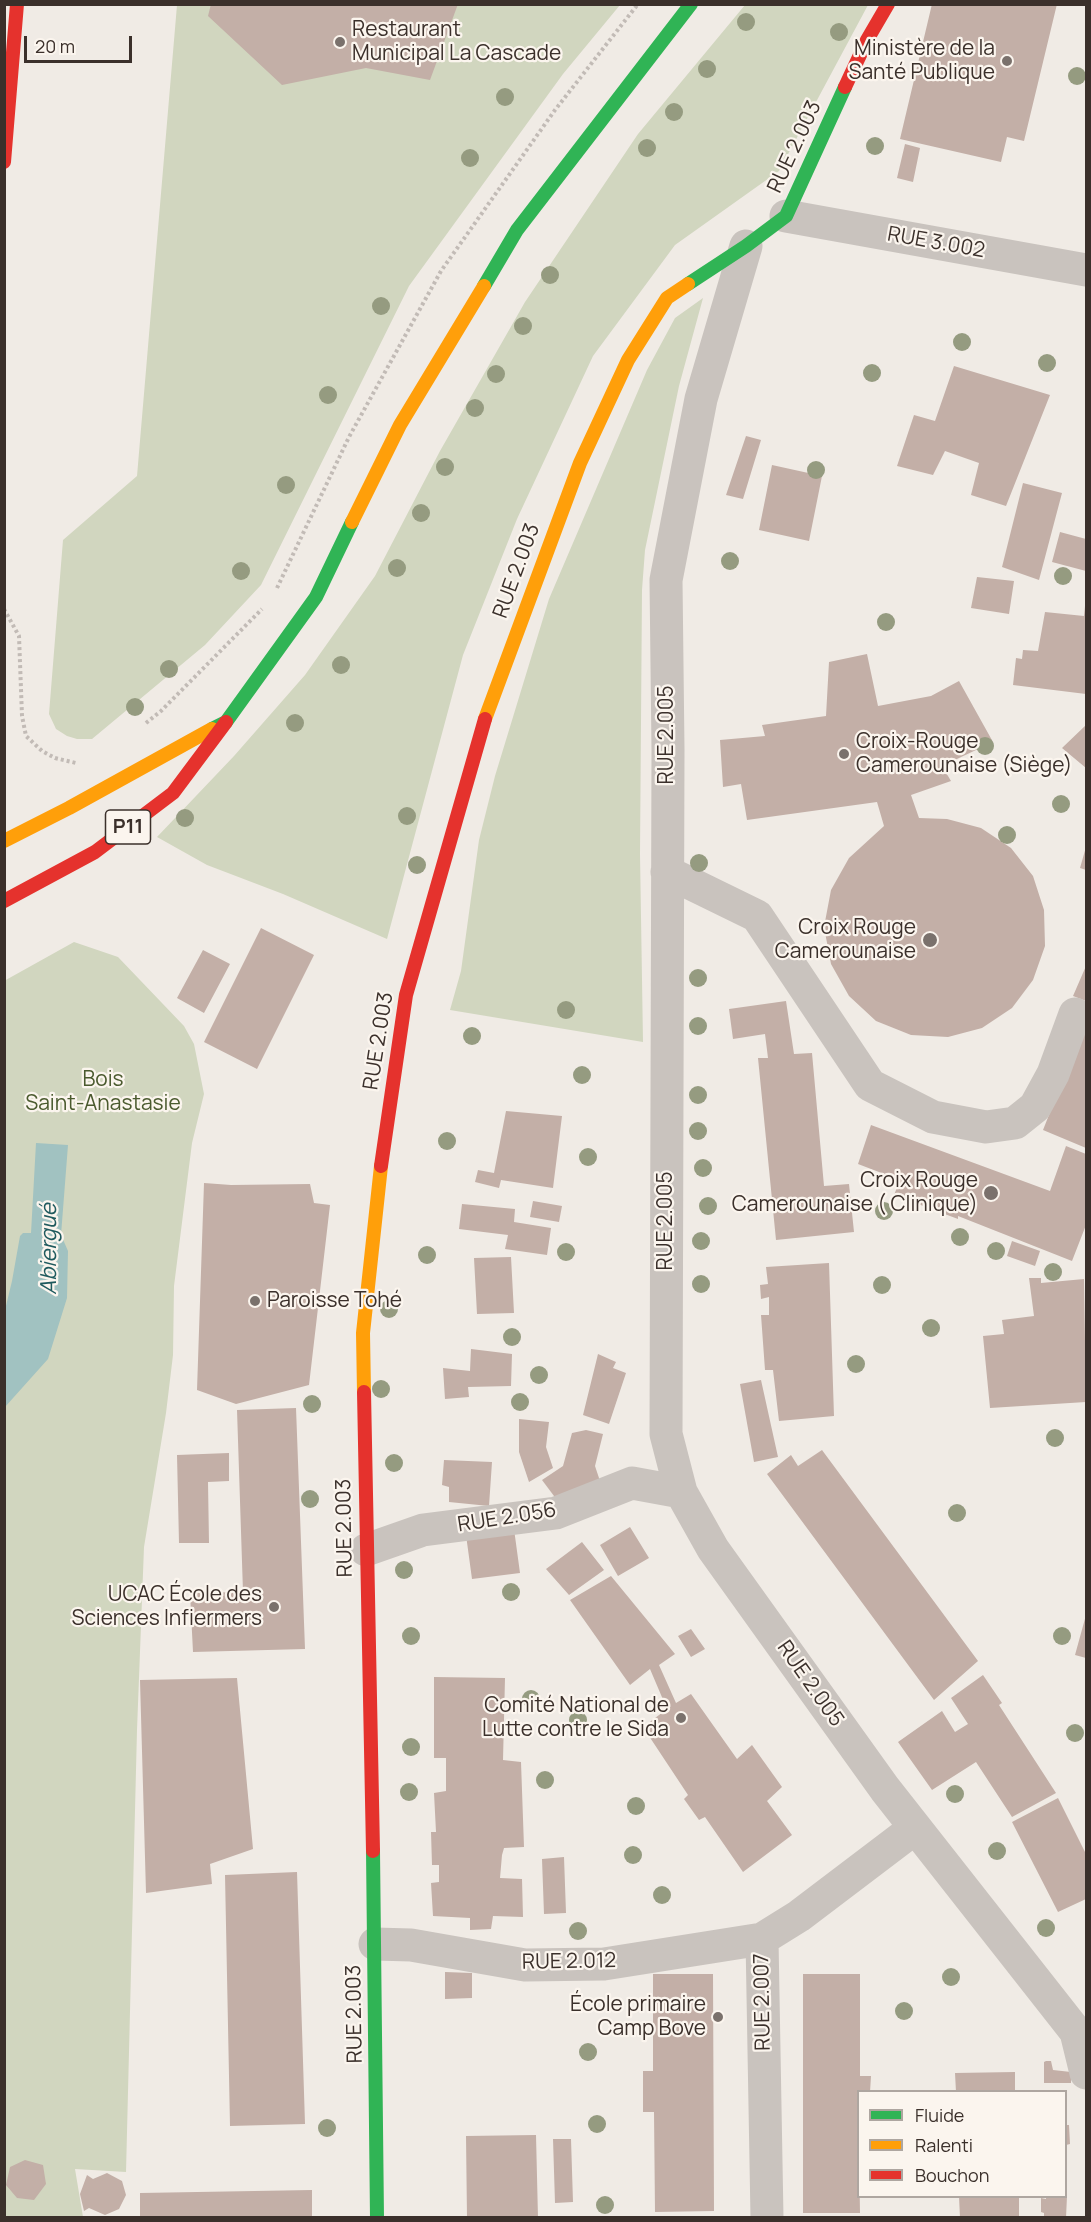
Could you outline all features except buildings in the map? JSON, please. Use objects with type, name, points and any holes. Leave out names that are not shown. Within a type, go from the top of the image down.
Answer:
[{"type":"main road","points":[[4,162],[17,4]]},
{"type":"main road","points":[[4,841],[226,722],[316,597],[400,425],[517,230],[678,19],[692,4]]},
{"type":"main road","name":"RUE 2.003","points":[[377,2217],[375,1944],[363,1333],[381,1164],[406,995],[481,729],[580,463],[628,360],[668,298],[746,246],[786,216],[867,40],[888,4]]},
{"type":"main road","name":"P11","points":[[4,901],[95,852],[173,793],[226,722]]},
{"type":"street","name":"RUE 3.002","points":[[786,216],[1086,270]]},
{"type":"street","name":"RUE 2.005","points":[[746,246],[701,399],[666,580],[666,1434],[681,1492],[714,1549],[915,1828],[1081,2026],[1086,2073]]},
{"type":"street","points":[[667,872],[757,916],[842,1046],[870,1084],[933,1117],[986,1127],[1015,1123],[1035,1107],[1053,1074],[1075,1014]]},
{"type":"street","name":"RUE 2.056","points":[[366,1550],[423,1530],[556,1513],[632,1483],[681,1492]]},
{"type":"street","name":"RUE 2.007","points":[[767,2217],[762,1939],[800,1916],[915,1828]]},
{"type":"street","name":"RUE 2.012","points":[[375,1944],[411,1945],[525,1965],[604,1964],[762,1939]]},
{"type":"path","points":[[275,591],[350,437],[441,271],[555,110],[638,4]]},
{"type":"path","points":[[143,725],[161,711],[270,601]]},
{"type":"path","points":[[4,609],[19,636],[22,716],[26,736],[36,747],[55,758],[84,763]]},
{"type":"green space","points":[[177,5],[620,5],[563,74],[409,286],[261,585],[205,645],[92,739],[77,739],[56,729],[49,714],[63,540],[137,476]]},
{"type":"green space","points":[[745,5],[868,5],[779,171],[675,245],[593,356],[517,519],[463,655],[387,939],[283,894],[207,865],[157,837],[234,756],[305,675],[375,576],[440,451],[525,302],[638,134]]},
{"type":"green space","points":[[703,298],[679,386],[645,550],[642,590],[640,854],[643,1042],[450,1010],[461,971],[479,840],[495,776],[549,599],[647,370],[675,318]]},
{"type":"green space","name":"Bois Saint-Anastasie","points":[[74,942],[118,957],[184,1026],[194,1044],[204,1094],[192,1143],[174,1286],[173,1355],[144,1547],[126,2172],[75,2169],[83,2217],[5,2217],[4,981]]},
{"type":"water","name":"Abiergué","points":[[36,1143],[68,1145],[61,1235],[68,1251],[67,1298],[48,1359],[5,1407],[5,1310],[20,1236],[23,1233],[31,1233]]},
{"type":"traffic: fast","points":[[484,286],[517,230],[691,4]]},
{"type":"traffic: fast","points":[[688,284],[746,246],[786,216],[845,87]]},
{"type":"traffic: fast","points":[[212,729],[226,722],[316,597],[352,522]]},
{"type":"traffic: fast","points":[[373,1851],[377,2218]]},
{"type":"traffic: slow","points":[[485,719],[580,463],[628,360],[667,298],[688,284]]},
{"type":"traffic: slow","points":[[352,522],[400,425],[484,286]]},
{"type":"traffic: slow","points":[[4,841],[212,729]]},
{"type":"traffic: slow","points":[[364,1392],[363,1333],[381,1166]]},
{"type":"traffic: jam","points":[[4,162],[17,4]]},
{"type":"traffic: jam","points":[[845,87],[867,40],[888,4]]},
{"type":"traffic: jam","points":[[381,1166],[406,995],[485,719]]},
{"type":"traffic: jam","points":[[4,901],[95,852],[173,793],[226,722]]},
{"type":"traffic: jam","points":[[364,1392],[373,1851]]},
{"type":"place","name":"Restaurant Municipal La Cascade","points":[[340,42]]},
{"type":"place","name":"Ministère de la Santé Publique","points":[[1007,61]]},
{"type":"place","name":"Croix-Rouge Camerounaise (Siège)","points":[[844,754]]},
{"type":"place","name":"Croix Rouge Camerounaise","points":[[930,940]]},
{"type":"place","name":"Croix Rouge Camerounaise ( Clinique)","points":[[991,1193]]},
{"type":"place","name":"Paroisse Tohé","points":[[255,1301]]},
{"type":"place","name":"UCAC École des Sciences Infiermers","points":[[274,1607]]},
{"type":"place","name":"Comité National de Lutte contre le Sida","points":[[681,1718]]},
{"type":"place","name":"École primaire Camp Bove","points":[[718,2017]]}]
